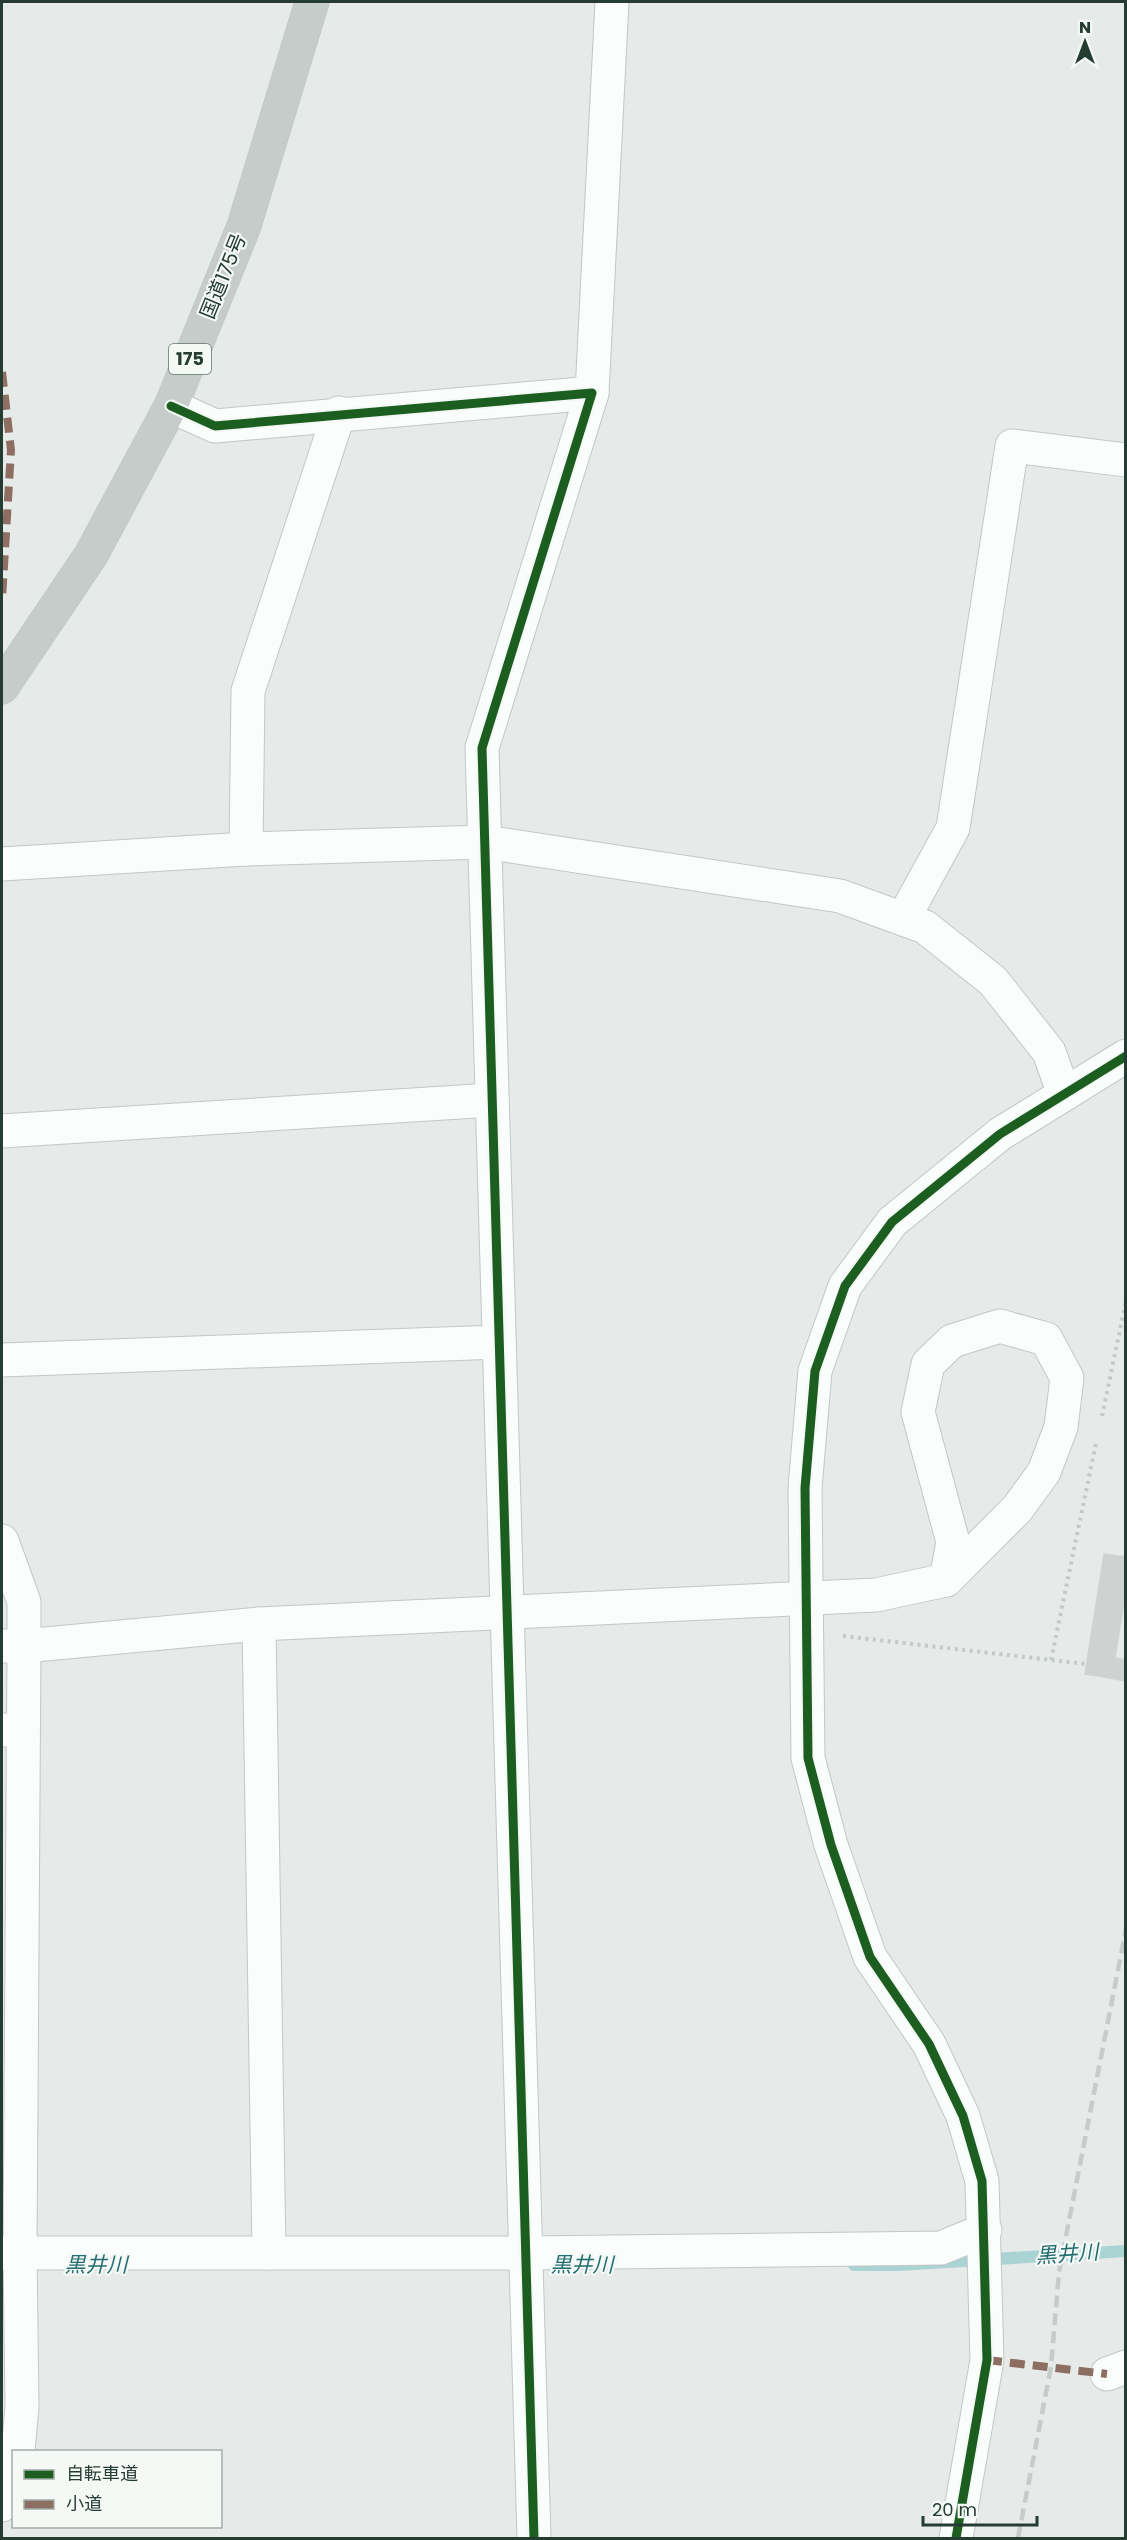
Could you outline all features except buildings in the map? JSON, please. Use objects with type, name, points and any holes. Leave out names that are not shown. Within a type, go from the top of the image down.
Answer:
[{"type":"highway","name":"国道175号","points":[[2,687],[91,555],[171,406],[244,226],[312,2]]},
{"type":"street","points":[[534,2538],[482,748],[592,393],[612,2]]},
{"type":"street","points":[[171,406],[215,426],[339,413],[592,393]]},
{"type":"street","points":[[246,849],[248,691],[339,413]]},
{"type":"street","points":[[903,919],[953,828],[1012,446],[1125,460]]},
{"type":"street","points":[[2,864],[246,849],[485,842],[840,896],[925,927],[993,981],[1049,1052],[1064,1094]]},
{"type":"street","points":[[957,2538],[987,2360],[982,2181],[963,2116],[929,2044],[870,1957],[831,1845],[808,1758],[805,1488],[815,1371],[845,1286],[892,1222],[1000,1134],[1125,1056]]},
{"type":"street","points":[[2,1131],[492,1100]]},
{"type":"street","points":[[13,1646],[259,1624],[876,1595],[946,1580],[1017,1509],[1044,1472],[1061,1427],[1067,1378],[1046,1339],[1000,1326],[952,1341],[928,1364],[918,1412],[953,1542],[946,1580]]},
{"type":"street","points":[[2,1360],[499,1342]]},
{"type":"street","points":[[2,1541],[24,1602],[13,1646],[12,1730],[11,2253],[22,2406],[18,2450]]},
{"type":"street","points":[[259,1624],[269,2253]]},
{"type":"street","points":[[11,2253],[526,2253],[941,2248],[985,2229]]},
{"type":"street","points":[[2,2505],[12,2477]]},
{"type":"path","points":[[1101,1417],[1125,1301]]},
{"type":"path","points":[[1051,1660],[1096,1440]]},
{"type":"path","points":[[806,1632],[1086,1664]]},
{"type":"waterway","name":"黒井川","points":[[854,2265],[898,2265],[1126,2251]]},
{"type":"railway","points":[[1018,2538],[1051,2367],[1059,2272],[1126,1929]]},
{"type":"marked path","points":[[2,372],[11,450],[2,599]]},
{"type":"marked path","points":[[987,2360],[1107,2374]]},
{"type":"cycle path","points":[[171,406],[215,426],[592,393],[482,748],[534,2538]]},
{"type":"cycle path","points":[[956,2538],[987,2360],[982,2181],[963,2116],[929,2044],[870,1957],[831,1845],[808,1758],[805,1488],[815,1371],[845,1286],[892,1222],[1000,1134],[1126,1056]]}]
